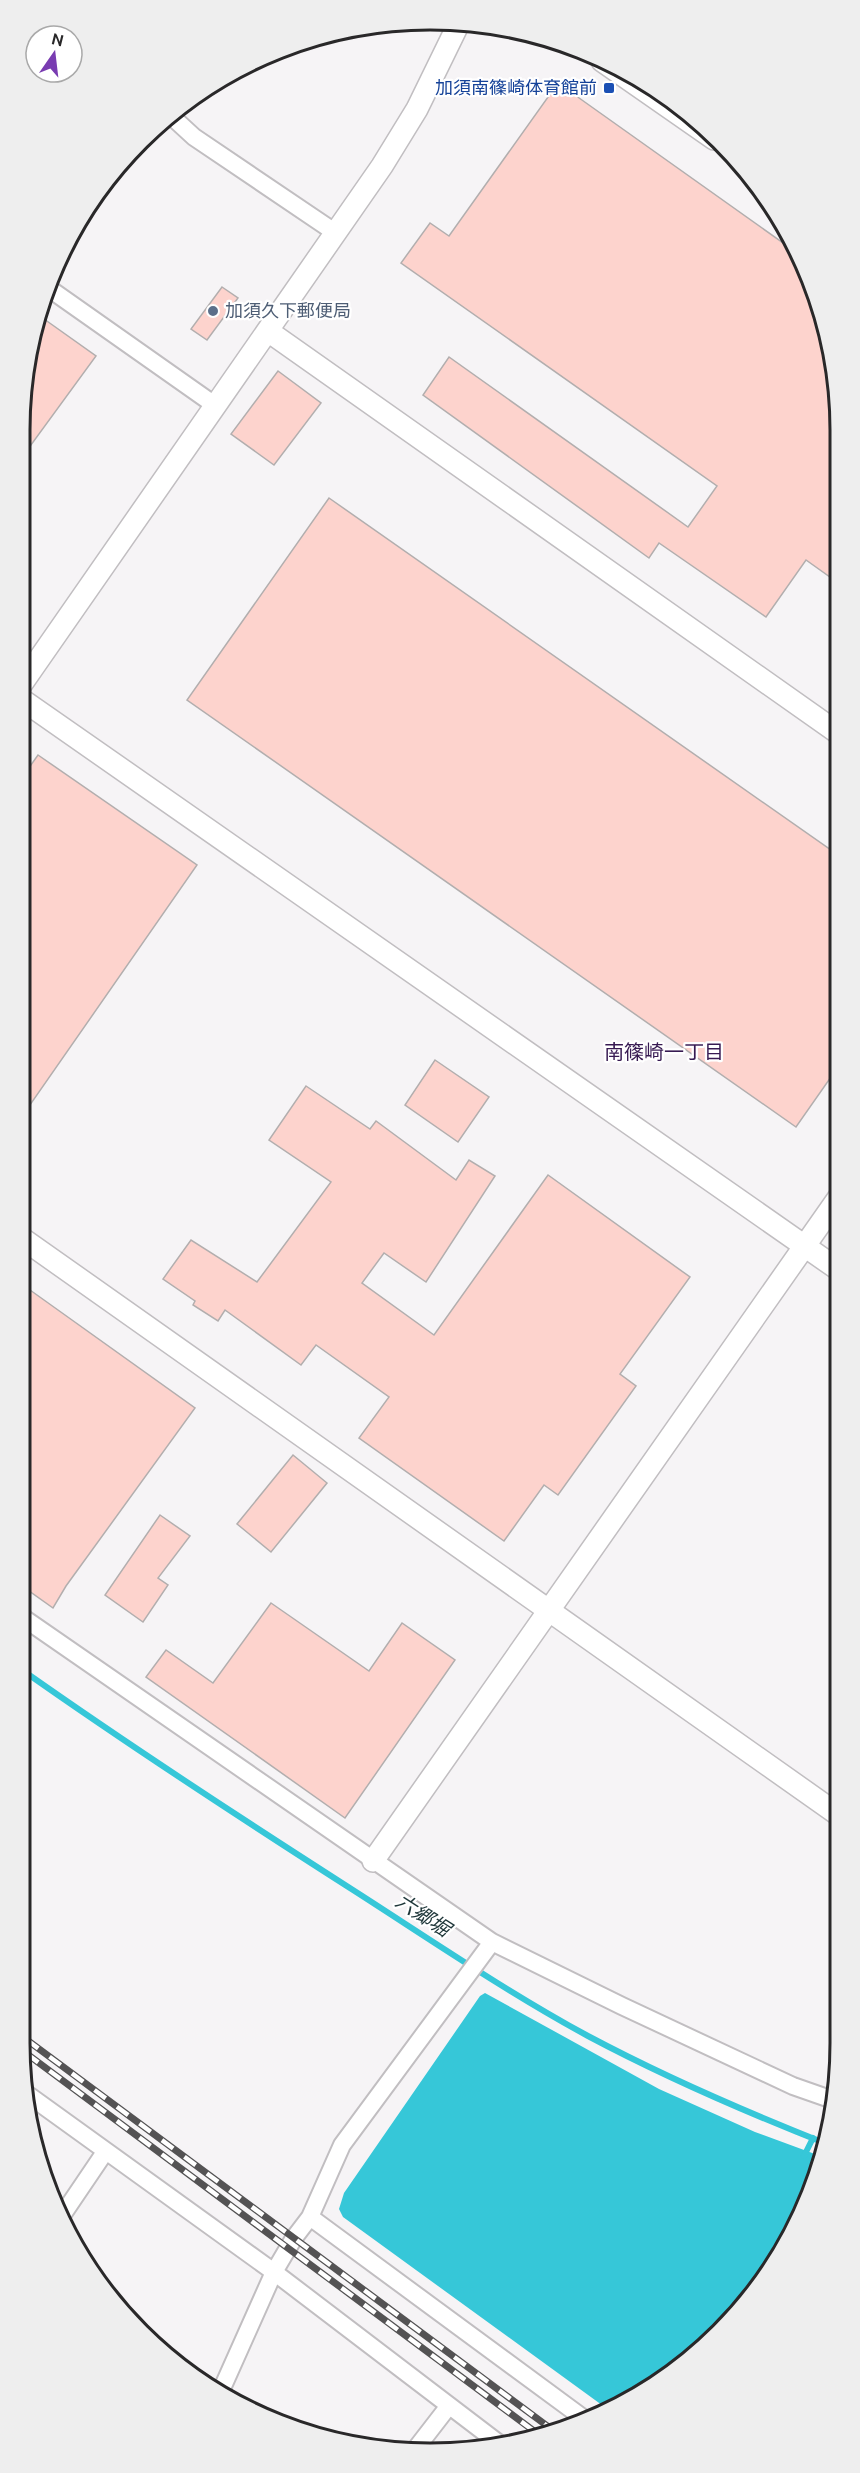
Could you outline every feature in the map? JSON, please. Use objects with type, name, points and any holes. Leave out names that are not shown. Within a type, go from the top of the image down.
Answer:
[{"type":"street","points":[[30,672],[336,233],[417,109],[455,31]]},
{"type":"street","points":[[176,121],[194,137],[336,233]]},
{"type":"street","points":[[54,292],[216,406]]},
{"type":"street","points":[[268,331],[830,727]]},
{"type":"street","points":[[30,705],[830,1264]]},
{"type":"street","points":[[373,1861],[830,1210]]},
{"type":"street","points":[[30,1244],[830,1809]]},
{"type":"street","points":[[30,1622],[492,1942],[622,2006],[794,2086],[826,2098]]},
{"type":"street","points":[[223,2385],[274,2272],[294,2238],[310,2217],[342,2145],[492,1942]]},
{"type":"street","points":[[34,2099],[274,2272],[491,2438]]},
{"type":"street","points":[[67,2210],[105,2152]]},
{"type":"street","points":[[310,2217],[579,2415]]},
{"type":"street","points":[[420,2443],[448,2407]]},
{"type":"water","points":[[485,1993],[659,2089],[755,2132],[814,2154],[789,2220],[763,2265],[731,2307],[694,2344],[674,2360],[652,2376],[601,2405],[343,2217],[339,2209],[344,2193],[480,1996]]},
{"type":"building","points":[[558,83],[784,243],[809,301],[827,378],[830,430],[830,577],[806,560],[766,617],[659,543],[649,558],[423,395],[449,357],[688,527],[717,486],[401,263],[430,223],[449,236]]},
{"type":"building","points":[[222,287],[238,298],[207,340],[191,329]]},
{"type":"building","points":[[46,320],[96,356],[30,446],[33,378]]},
{"type":"building","points":[[278,371],[321,403],[274,465],[231,434]]},
{"type":"building","points":[[329,498],[830,849],[830,1078],[796,1127],[187,700]]},
{"type":"building","points":[[38,755],[197,865],[30,1105],[30,766]]},
{"type":"building","points":[[435,1060],[489,1097],[458,1142],[405,1105]]},
{"type":"building","points":[[306,1086],[370,1129],[376,1121],[456,1180],[469,1160],[495,1176],[426,1282],[384,1253],[362,1283],[434,1335],[548,1175],[690,1277],[620,1374],[636,1386],[558,1495],[544,1485],[504,1541],[359,1438],[389,1397],[316,1345],[301,1365],[225,1310],[218,1321],[193,1305],[195,1301],[163,1279],[191,1240],[257,1282],[331,1182],[269,1140]]},
{"type":"building","points":[[30,1290],[195,1408],[66,1586],[53,1608],[30,1592]]},
{"type":"building","points":[[293,1455],[327,1483],[271,1552],[237,1524]]},
{"type":"building","points":[[160,1515],[190,1536],[158,1578],[168,1585],[143,1622],[105,1595]]},
{"type":"building","points":[[271,1603],[369,1671],[402,1623],[455,1660],[345,1818],[146,1677],[166,1650],[213,1683]]},
{"type":"waterway","name":"六郷堀","points":[[30,1675],[229,1810],[528,2002],[646,2066],[736,2107],[818,2140]]},
{"type":"waterway","points":[[804,2156],[813,2138]]},
{"type":"railway","points":[[30,2042],[547,2425]]},
{"type":"railway","points":[[31,2057],[532,2429]]},
{"type":"place","name":"加須南篠崎体育館前","points":[[609,88]]},
{"type":"place","name":"加須久下郵便局","points":[[213,311]]},
{"type":"district","name":"南篠崎一丁目","points":[[664,1052]]}]
